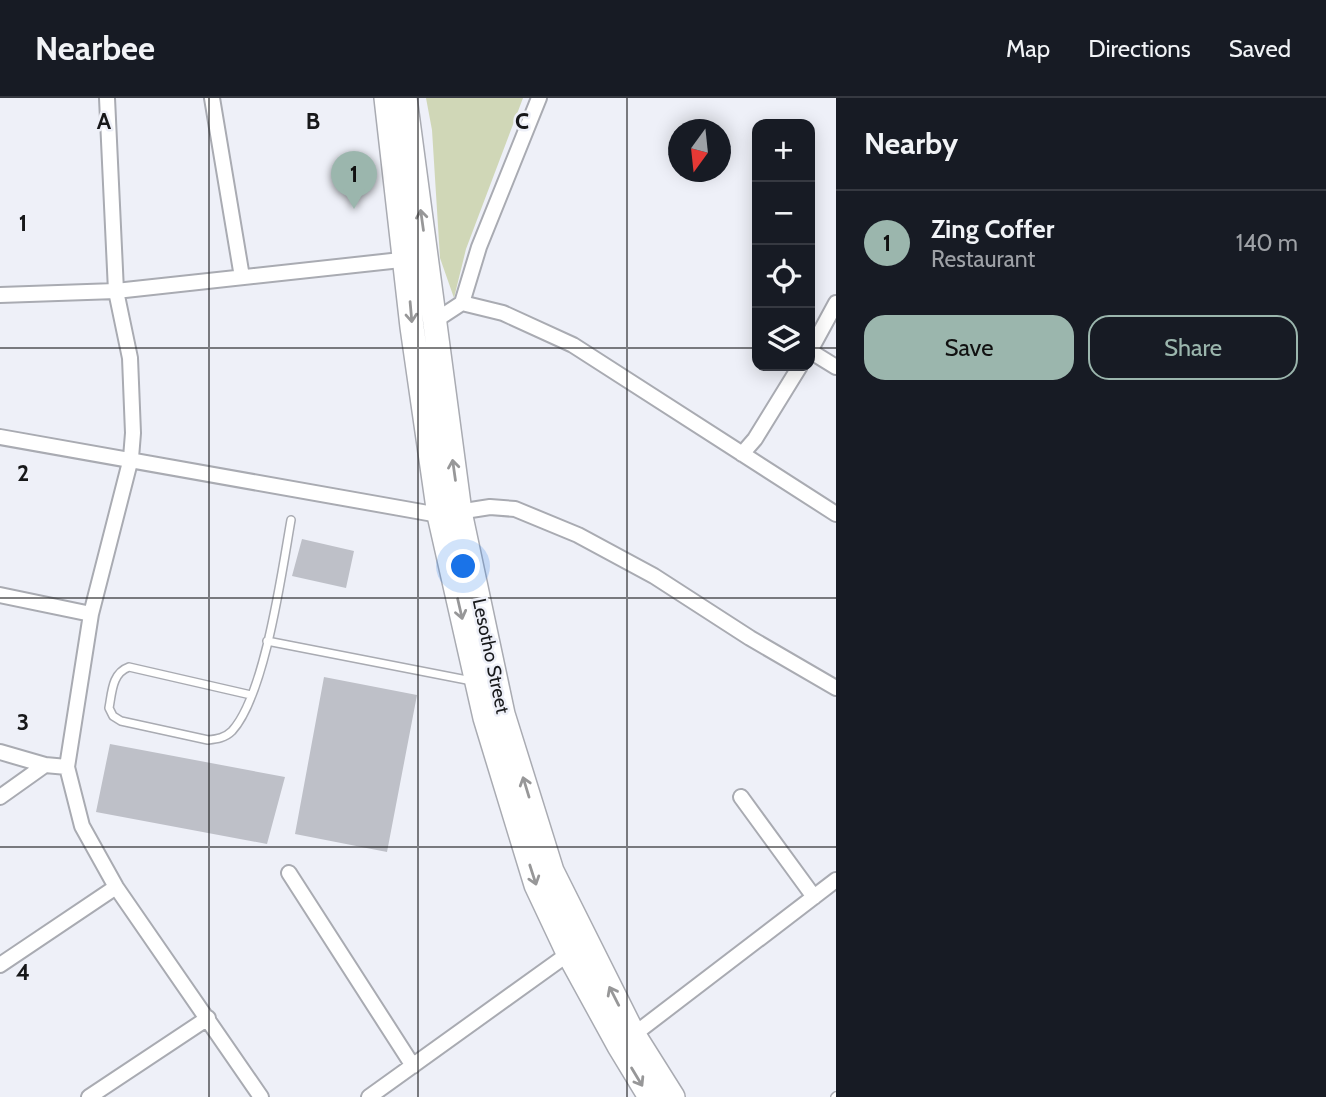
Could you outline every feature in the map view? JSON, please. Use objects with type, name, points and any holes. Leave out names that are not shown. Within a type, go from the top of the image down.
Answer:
[{"type":"main road","name":"Lesotho Street","points":[[386,98],[417,258],[433,322],[449,513]]},
{"type":"main road","name":"Lesotho Street","points":[[405,98],[417,258],[412,327],[486,682],[485,718],[536,885],[577,947],[626,1040],[665,1096]]},
{"type":"street","points":[[107,98],[116,291],[130,358],[133,433],[131,458],[91,614],[67,767],[82,825],[116,887],[261,1097]]},
{"type":"street","points":[[212,98],[242,276]]},
{"type":"street","points":[[433,322],[463,303],[479,247],[540,98]]},
{"type":"street","points":[[0,295],[116,291],[417,258]]},
{"type":"street","points":[[463,303],[503,313],[573,345],[836,514]]},
{"type":"street","points":[[815,342],[836,303]]},
{"type":"street","points":[[815,354],[836,367]]},
{"type":"street","points":[[743,454],[797,371]]},
{"type":"street","points":[[0,437],[449,513],[490,507],[515,509],[578,535],[654,576],[750,638],[836,688]]},
{"type":"street","points":[[0,595],[91,614]]},
{"type":"street","points":[[0,752],[46,765],[67,767]]},
{"type":"street","points":[[0,797],[46,765]]},
{"type":"street","points":[[741,797],[814,897]]},
{"type":"street","points":[[289,873],[412,1066]]},
{"type":"street","points":[[626,1040],[836,880]]},
{"type":"street","points":[[0,965],[116,887]]},
{"type":"street","points":[[369,1097],[577,947]]},
{"type":"street","points":[[89,1097],[208,1018]]},
{"type":"lane","points":[[251,695],[129,667],[121,670],[115,678],[109,708],[113,716],[121,721],[208,740],[221,739],[230,733],[243,716],[251,695],[267,641],[291,520]]},
{"type":"lane","points":[[267,641],[486,682]]},
{"type":"green space","points":[[426,98],[523,98],[466,249],[454,298],[440,258],[432,130]]},
{"type":"building","points":[[302,539],[354,551],[346,588],[292,576]]},
{"type":"building","points":[[324,677],[417,695],[387,852],[295,834]]},
{"type":"building","points":[[110,744],[285,777],[267,844],[96,812]]},
{"type":"place","name":"Zing Coffer","points":[[354,209]]}]
